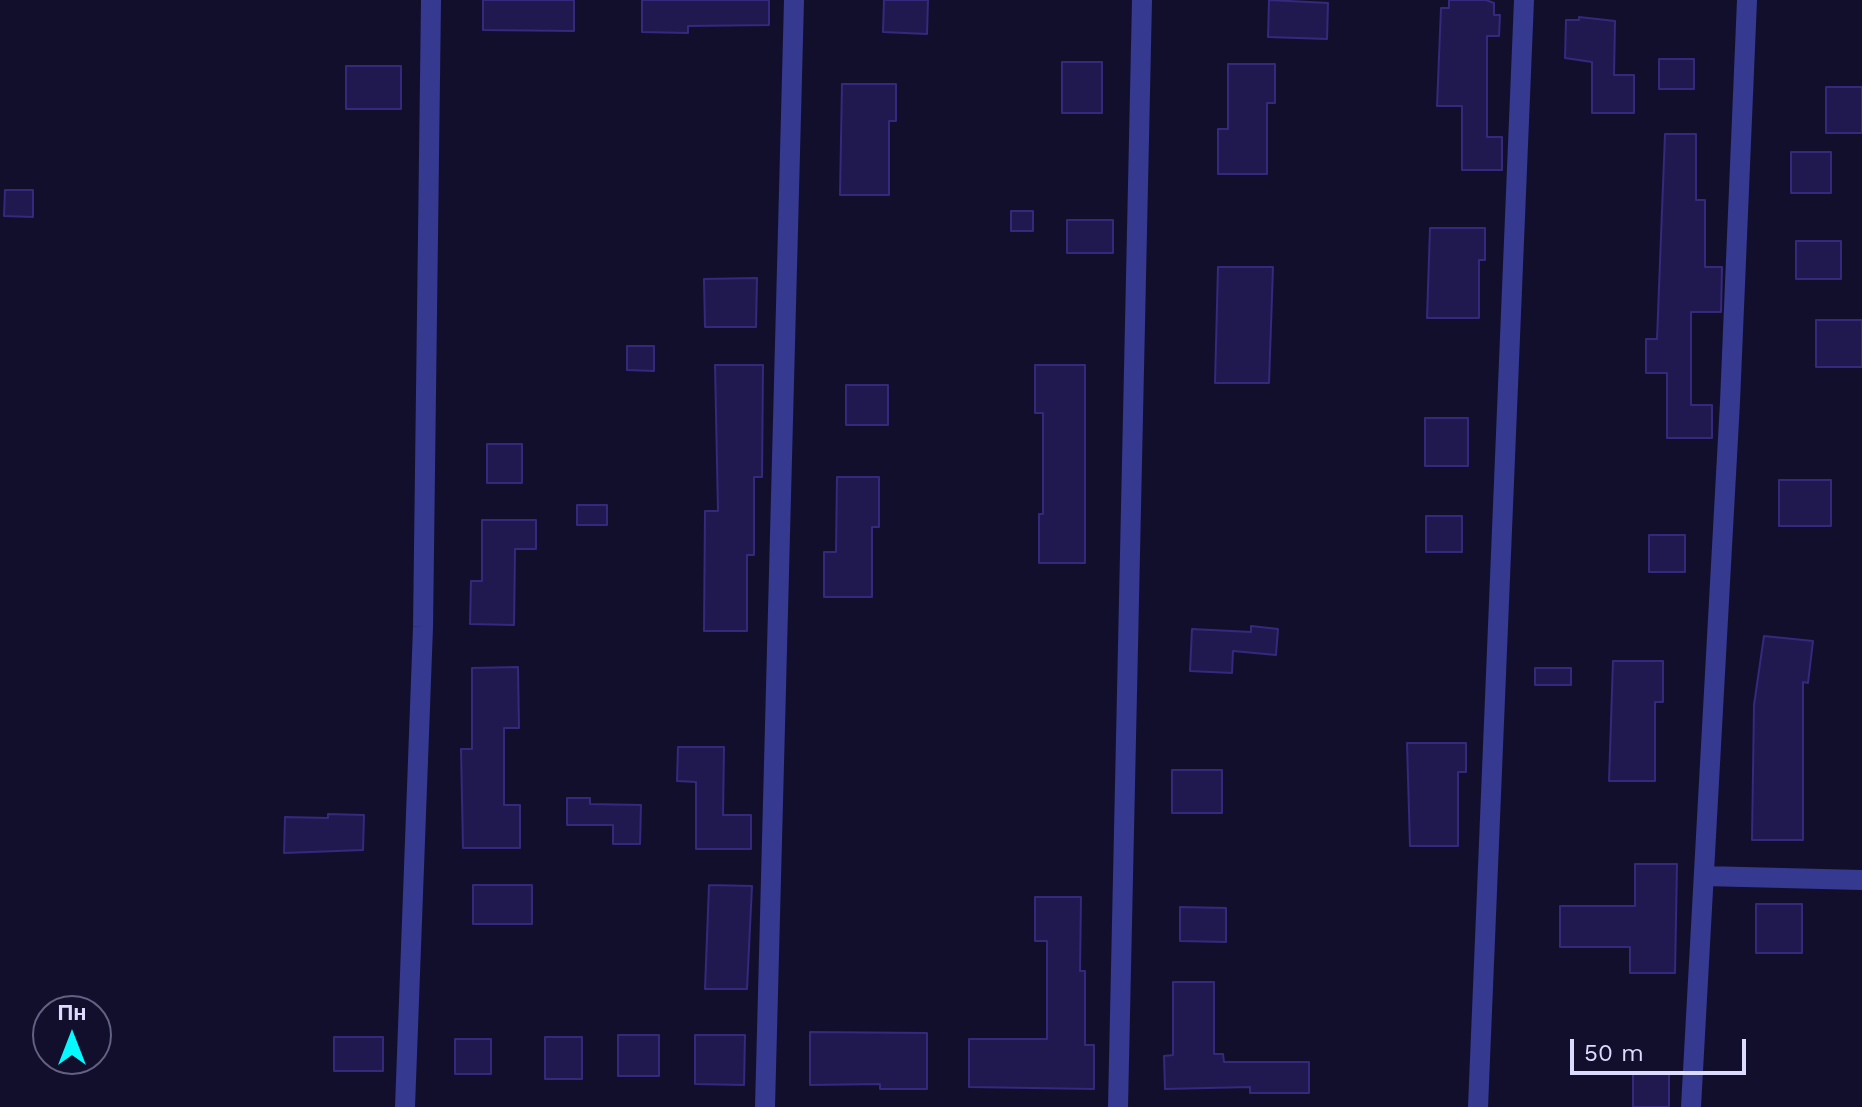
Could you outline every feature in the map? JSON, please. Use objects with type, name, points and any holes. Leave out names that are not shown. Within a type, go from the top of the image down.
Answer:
[{"type":"street","points":[[405,1107],[423,627],[431,0]]},
{"type":"street","points":[[765,1107],[794,0]]},
{"type":"street","points":[[1118,1107],[1142,0]]},
{"type":"street","points":[[1478,1107],[1524,0]]},
{"type":"street","points":[[1691,1107],[1730,402],[1747,0]]},
{"type":"street","points":[[1704,876],[1862,880]]},
{"type":"building","points":[[483,0],[574,0],[574,31],[483,30]]},
{"type":"building","points":[[642,0],[769,0],[769,25],[688,26],[688,33],[642,32]]},
{"type":"building","points":[[884,0],[928,0],[927,34],[883,32]]},
{"type":"building","points":[[1269,0],[1328,3],[1327,39],[1268,37]]},
{"type":"building","points":[[1449,0],[1486,0],[1494,3],[1494,15],[1500,15],[1499,36],[1487,36],[1487,137],[1502,137],[1502,170],[1462,170],[1462,106],[1437,106],[1441,8],[1449,8]]},
{"type":"building","points":[[1579,17],[1615,21],[1614,75],[1634,75],[1634,113],[1592,113],[1592,62],[1565,58],[1566,20],[1579,20]]},
{"type":"building","points":[[1659,59],[1694,59],[1694,89],[1659,89]]},
{"type":"building","points":[[1062,62],[1102,62],[1102,113],[1062,113]]},
{"type":"building","points":[[1228,64],[1275,64],[1275,103],[1267,103],[1267,174],[1218,174],[1218,129],[1228,129]]},
{"type":"building","points":[[346,66],[401,66],[401,109],[346,109]]},
{"type":"building","points":[[842,84],[896,84],[896,121],[889,121],[889,195],[840,195]]},
{"type":"building","points":[[1826,87],[1862,87],[1862,133],[1826,133]]},
{"type":"building","points":[[1665,134],[1696,134],[1696,200],[1705,200],[1705,267],[1722,267],[1721,312],[1691,312],[1691,405],[1712,405],[1712,438],[1667,438],[1667,373],[1646,373],[1646,339],[1657,339]]},
{"type":"building","points":[[1791,152],[1831,152],[1831,193],[1791,193]]},
{"type":"building","points":[[5,190],[33,190],[33,217],[4,216]]},
{"type":"building","points":[[1011,211],[1033,211],[1033,231],[1011,231]]},
{"type":"building","points":[[1067,220],[1113,220],[1113,253],[1067,253]]},
{"type":"building","points":[[1430,228],[1485,228],[1485,260],[1479,260],[1479,318],[1427,318]]},
{"type":"building","points":[[1796,241],[1841,241],[1841,279],[1796,279]]},
{"type":"building","points":[[1218,267],[1273,267],[1269,383],[1215,383]]},
{"type":"building","points":[[757,278],[756,327],[705,327],[704,279]]},
{"type":"building","points":[[1816,320],[1862,320],[1862,367],[1816,367]]},
{"type":"building","points":[[627,346],[654,346],[654,371],[627,370]]},
{"type":"building","points":[[715,365],[763,365],[762,477],[754,477],[754,555],[747,555],[747,631],[704,631],[705,511],[718,511]]},
{"type":"building","points":[[1035,365],[1085,365],[1085,563],[1039,563],[1039,514],[1043,514],[1043,413],[1035,413]]},
{"type":"building","points":[[846,385],[888,385],[888,425],[846,425]]},
{"type":"building","points":[[1425,418],[1468,418],[1468,466],[1425,466]]},
{"type":"building","points":[[487,444],[522,444],[522,483],[487,483]]},
{"type":"building","points":[[837,477],[879,477],[879,527],[872,527],[872,597],[824,597],[824,552],[836,552]]},
{"type":"building","points":[[1779,480],[1831,480],[1831,526],[1779,526]]},
{"type":"building","points":[[577,505],[607,505],[607,525],[577,525]]},
{"type":"building","points":[[1426,516],[1462,516],[1462,552],[1426,552]]},
{"type":"building","points":[[482,520],[536,520],[536,549],[515,549],[514,625],[470,624],[471,581],[482,581]]},
{"type":"building","points":[[1649,535],[1685,535],[1685,572],[1649,572]]},
{"type":"building","points":[[1251,626],[1278,629],[1276,655],[1233,651],[1232,673],[1190,671],[1192,629],[1251,632]]},
{"type":"building","points":[[1764,636],[1813,641],[1808,683],[1803,682],[1803,840],[1752,840],[1754,705]]},
{"type":"building","points":[[1613,661],[1663,661],[1663,702],[1655,702],[1655,781],[1609,781]]},
{"type":"building","points":[[518,667],[519,728],[504,728],[504,805],[520,805],[520,848],[463,848],[461,749],[472,749],[472,668]]},
{"type":"building","points":[[1535,668],[1571,668],[1571,685],[1535,685]]},
{"type":"building","points":[[1407,743],[1466,743],[1466,772],[1458,772],[1458,846],[1410,846]]},
{"type":"building","points":[[678,747],[724,747],[723,815],[751,815],[751,849],[696,849],[696,782],[677,781]]},
{"type":"building","points":[[1172,770],[1222,770],[1222,813],[1172,813]]},
{"type":"building","points":[[567,798],[590,798],[590,804],[641,805],[640,844],[613,844],[613,825],[567,825]]},
{"type":"building","points":[[328,814],[364,815],[363,850],[284,853],[285,817],[328,818]]},
{"type":"building","points":[[1635,864],[1677,864],[1675,973],[1630,973],[1630,947],[1560,947],[1560,906],[1635,906]]},
{"type":"building","points":[[473,885],[532,885],[532,924],[473,924]]},
{"type":"building","points":[[709,885],[752,886],[747,989],[705,989]]},
{"type":"building","points":[[1035,897],[1081,897],[1080,971],[1085,971],[1085,1045],[1094,1045],[1094,1089],[969,1087],[969,1039],[1047,1039],[1047,941],[1035,941]]},
{"type":"building","points":[[1756,904],[1802,904],[1802,953],[1756,953]]},
{"type":"building","points":[[1180,907],[1226,908],[1226,942],[1180,941]]},
{"type":"building","points":[[1173,982],[1214,982],[1214,1054],[1223,1054],[1224,1062],[1309,1062],[1309,1093],[1250,1093],[1250,1087],[1165,1089],[1164,1056],[1173,1055]]},
{"type":"building","points":[[810,1032],[927,1033],[927,1089],[880,1089],[880,1084],[810,1085]]},
{"type":"building","points":[[618,1035],[659,1035],[659,1076],[618,1076]]},
{"type":"building","points":[[695,1035],[745,1035],[744,1085],[695,1084]]},
{"type":"building","points":[[334,1037],[383,1037],[383,1071],[334,1071]]},
{"type":"building","points":[[545,1037],[582,1037],[582,1079],[545,1079]]},
{"type":"building","points":[[455,1039],[491,1039],[491,1074],[455,1074]]},
{"type":"building","points":[[1633,1074],[1669,1074],[1669,1107],[1633,1107]]}]
